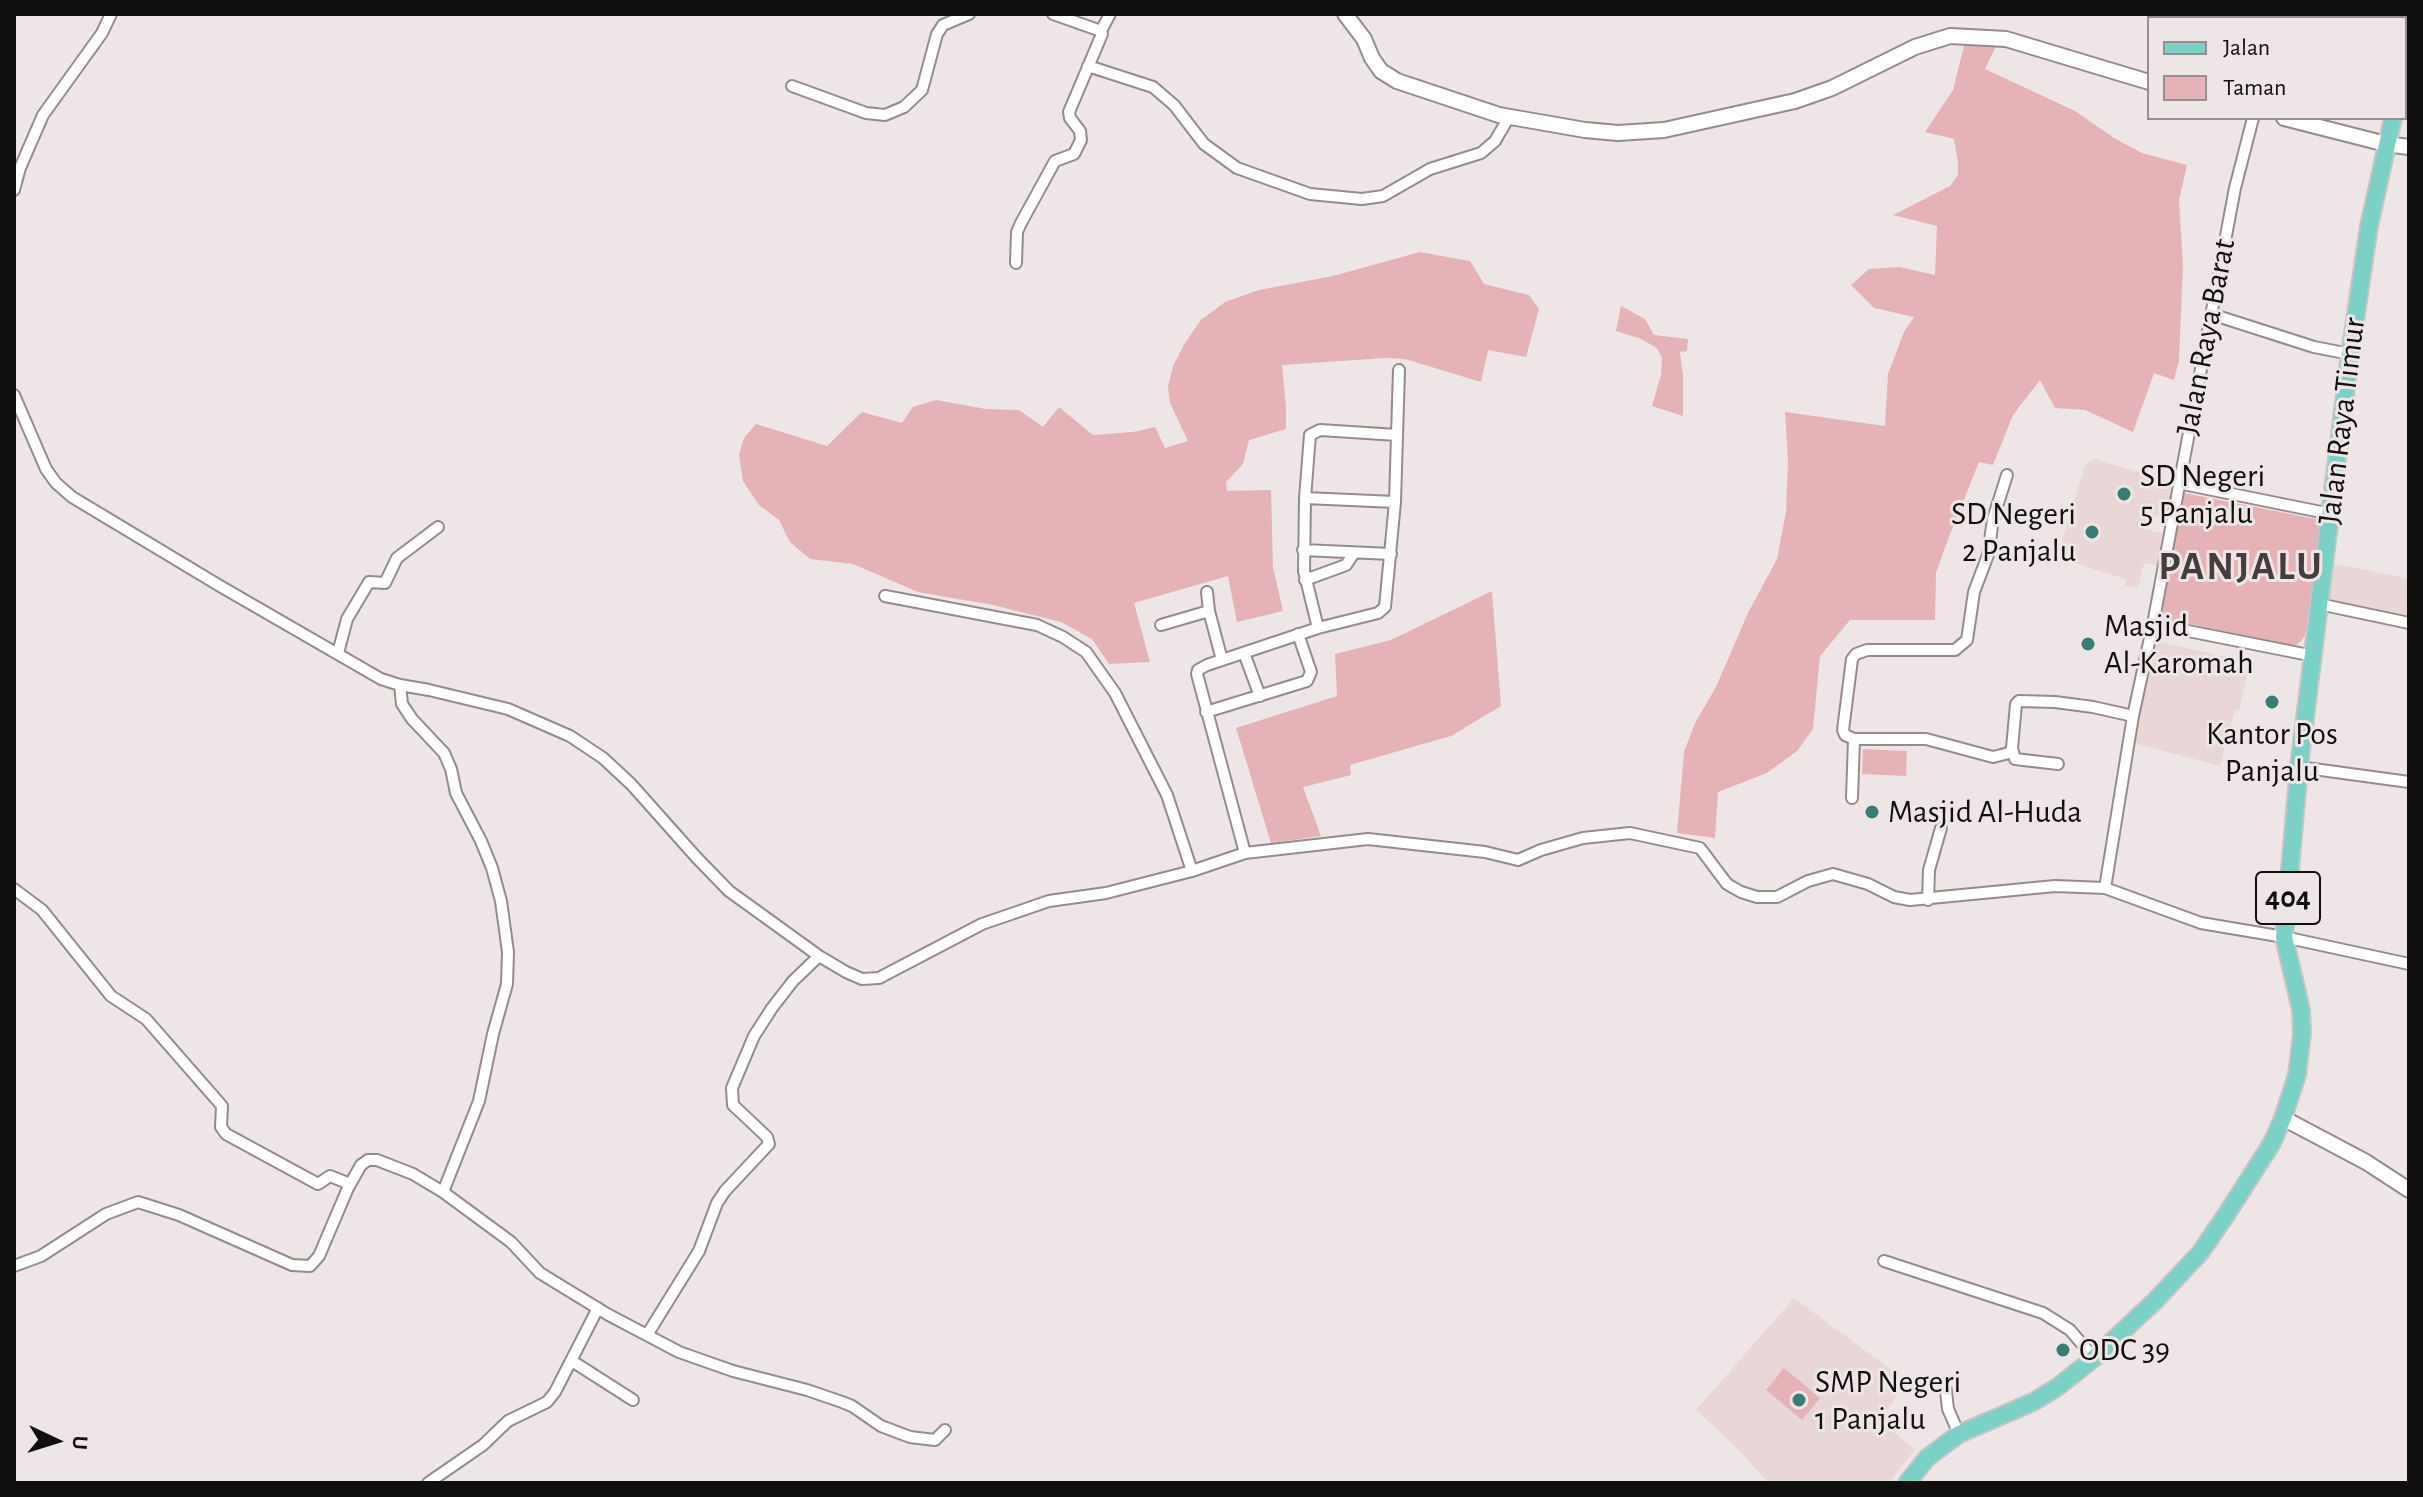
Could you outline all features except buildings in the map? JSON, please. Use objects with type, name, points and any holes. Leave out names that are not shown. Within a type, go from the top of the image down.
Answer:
[{"type":"main road","name":"404","points":[[2386,144],[2392,120]]},
{"type":"main road","name":"Jalan Raya Timur","points":[[1907,1483],[1927,1458],[1959,1434],[2033,1402],[2059,1386],[2155,1301],[2200,1253],[2250,1179],[2283,1118],[2297,1075],[2302,1033],[2301,1010],[2284,937],[2299,767],[2350,354],[2369,226],[2386,144]]},
{"type":"street","points":[[14,190],[43,115],[95,43],[111,14]]},
{"type":"street","points":[[792,86],[866,113],[885,115],[904,107],[922,90],[937,34],[943,25],[969,14]]},
{"type":"street","points":[[1053,14],[1101,31]]},
{"type":"street","points":[[1016,263],[1017,232],[1021,223],[1055,161],[1074,154],[1081,140],[1080,131],[1068,115],[1110,14]]},
{"type":"street","points":[[1345,14],[1364,39],[1381,71],[1397,81],[1504,116],[1618,133],[1664,130],[1810,96],[1915,47],[1950,36],[2006,39],[2147,81]]},
{"type":"street","points":[[1088,66],[1153,87],[1174,105],[1204,144],[1237,168],[1321,195],[1362,199],[1383,196],[1430,169],[1481,153],[1495,141],[1504,116]]},
{"type":"street","name":"Jalan Raya Barat","points":[[2105,888],[2133,716],[2235,188],[2252,120]]},
{"type":"street","points":[[2292,120],[2409,147]]},
{"type":"street","points":[[2211,314],[2314,347],[2350,354]]},
{"type":"street","points":[[1245,853],[1197,674],[1202,667],[1298,634],[1382,611],[1387,602],[1395,502],[1399,370]]},
{"type":"street","points":[[14,395],[46,469],[72,497],[381,679],[508,709],[570,736],[603,758],[631,784],[729,891],[819,956],[862,979],[879,978],[982,924],[1049,901],[1106,893],[1192,871],[1245,853],[1368,839],[1485,852],[1518,860],[1583,838],[1630,833],[1700,848],[1727,884],[1750,896],[1777,897],[1808,881],[1833,874],[1868,884],[1903,900],[2055,886],[2105,888],[2201,923],[2409,964]]},
{"type":"street","points":[[1318,628],[1305,580],[1303,550],[1309,438],[1312,432],[1320,430],[1397,435]]},
{"type":"street","points":[[2007,475],[1993,519],[1988,555],[1974,592],[1967,640],[1955,650],[1867,650],[1856,654],[1852,659],[1843,730],[1845,735],[1854,739],[1926,739],[1993,757],[2009,753],[2012,748],[2016,704],[2019,701],[2055,702],[2133,716]]},
{"type":"street","points":[[2178,483],[2331,514]]},
{"type":"street","points":[[1305,498],[1395,502]]},
{"type":"street","points":[[338,653],[347,619],[369,582],[385,583],[397,558],[438,527]]},
{"type":"street","points":[[1303,550],[1391,554]]},
{"type":"street","points":[[1305,580],[1346,565],[1354,553]]},
{"type":"street","points":[[1207,592],[1222,660]]},
{"type":"street","points":[[885,596],[1037,625],[1086,652],[1115,693],[1167,795],[1192,871]]},
{"type":"street","points":[[2319,604],[2409,623]]},
{"type":"street","points":[[1161,625],[1209,611]]},
{"type":"street","points":[[2153,624],[2314,656]]},
{"type":"street","points":[[1206,712],[1307,681],[1310,678],[1298,634]]},
{"type":"street","points":[[1244,653],[1260,696]]},
{"type":"street","points":[[400,685],[402,704],[444,753],[456,793],[486,854],[501,901],[508,952],[507,984],[479,1101],[443,1192]]},
{"type":"street","points":[[1852,798],[1854,739]]},
{"type":"street","points":[[2012,748],[2017,760],[2058,764]]},
{"type":"street","points":[[2299,767],[2409,782]]},
{"type":"street","points":[[1928,900],[1929,870],[1941,828]]},
{"type":"street","points":[[14,889],[42,910],[111,996],[138,1012],[156,1029],[222,1106],[221,1127],[226,1134],[318,1184],[330,1176],[350,1184]]},
{"type":"street","points":[[647,1335],[699,1251],[717,1203],[769,1144],[767,1137],[733,1105],[732,1088],[754,1036],[772,1008],[793,981],[819,956]]},
{"type":"street","points":[[2283,1118],[2366,1162],[2409,1190]]},
{"type":"street","points":[[14,1266],[41,1256],[106,1214],[138,1202],[179,1215],[292,1265],[310,1266],[319,1256],[350,1184],[364,1162],[377,1160],[413,1174],[443,1192],[511,1242],[540,1273],[647,1335],[693,1357],[842,1402],[881,1426],[910,1437],[935,1440],[945,1430]]},
{"type":"street","points":[[1884,1261],[2043,1313],[2070,1330],[2094,1358]]},
{"type":"street","points":[[428,1483],[483,1445],[508,1421],[547,1402],[572,1361],[598,1308]]},
{"type":"street","points":[[572,1361],[633,1400]]},
{"type":"street","points":[[1946,1391],[1948,1409],[1959,1434]]},
{"type":"shaded area","points":[[2095,459],[2174,483],[2168,518],[2146,515],[2144,529],[2163,533],[2157,565],[2144,563],[2138,588],[2125,586],[2126,579],[2057,558],[2085,465]]},
{"type":"shaded area","points":[[2332,563],[2409,579],[2409,617],[2326,601]]},
{"type":"shaded area","points":[[2154,641],[2255,663],[2252,674],[2247,674],[2239,710],[2235,710],[2220,766],[2134,743]]},
{"type":"shaded area","name":"SMP Negeri 1 Panjalu","points":[[1794,1298],[1905,1380],[1879,1421],[1915,1449],[1889,1483],[1768,1483],[1738,1449],[1696,1410]]},
{"type":"green space","points":[[1965,42],[1996,46],[1985,69],[2075,111],[2142,153],[2187,165],[2179,200],[2183,265],[2179,360],[2174,380],[2154,373],[2133,432],[2085,410],[2055,408],[2040,380],[2013,415],[1993,465],[1979,462],[1936,573],[1935,620],[1850,620],[1820,656],[1813,729],[1797,751],[1767,773],[1718,792],[1715,838],[1677,833],[1684,752],[1748,613],[1777,559],[1786,512],[1788,461],[1785,412],[1885,426],[1888,374],[1904,332],[1914,317],[1874,308],[1851,285],[1869,269],[1900,267],[1935,275],[1937,226],[1893,215],[1950,186],[1958,175],[1954,139],[1925,132],[1953,90]]},
{"type":"green space","points":[[1420,252],[1470,261],[1484,284],[1529,295],[1539,309],[1526,357],[1488,350],[1481,382],[1405,359],[1282,365],[1286,429],[1249,440],[1243,464],[1226,482],[1227,491],[1271,490],[1273,567],[1283,611],[1237,622],[1228,576],[1134,603],[1150,662],[1109,664],[1092,639],[1061,622],[993,605],[918,592],[853,564],[810,559],[790,542],[779,520],[759,505],[743,481],[739,454],[744,438],[756,424],[827,446],[862,412],[902,423],[913,407],[936,400],[986,409],[1019,410],[1043,427],[1059,407],[1093,435],[1155,427],[1165,448],[1188,441],[1170,403],[1168,386],[1173,366],[1201,320],[1225,302],[1259,290],[1333,276]]},
{"type":"green space","points":[[1621,306],[1645,319],[1654,335],[1688,339],[1687,351],[1680,352],[1683,416],[1652,406],[1661,375],[1662,358],[1657,348],[1616,331]]},
{"type":"green space","points":[[2184,493],[2321,520],[2305,636],[2296,645],[2163,618],[2161,610]]},
{"type":"green space","points":[[1492,591],[1501,706],[1451,736],[1350,765],[1351,775],[1303,787],[1321,836],[1271,843],[1236,728],[1337,696],[1335,654],[1391,640]]},
{"type":"green space","points":[[1863,749],[1907,751],[1906,776],[1862,774]]},
{"type":"green space","points":[[1784,1368],[1820,1398],[1802,1420],[1766,1390]]},
{"type":"place","name":"SD Negeri 5 Panjalu","points":[[2124,494]]},
{"type":"place","name":"SD Negeri 2 Panjalu","points":[[2092,532]]},
{"type":"place","name":"Masjid Al-Karomah","points":[[2088,644]]},
{"type":"place","name":"Kantor Pos Panjalu","points":[[2272,702]]},
{"type":"place","name":"Masjid Al-Huda","points":[[1872,812]]},
{"type":"place","name":"ODC 39","points":[[2063,1350]]},
{"type":"place","name":"SMP Negeri 1 Panjalu","points":[[1799,1400]]},
{"type":"district","name":"PANJALU","points":[[2241,567]]}]
